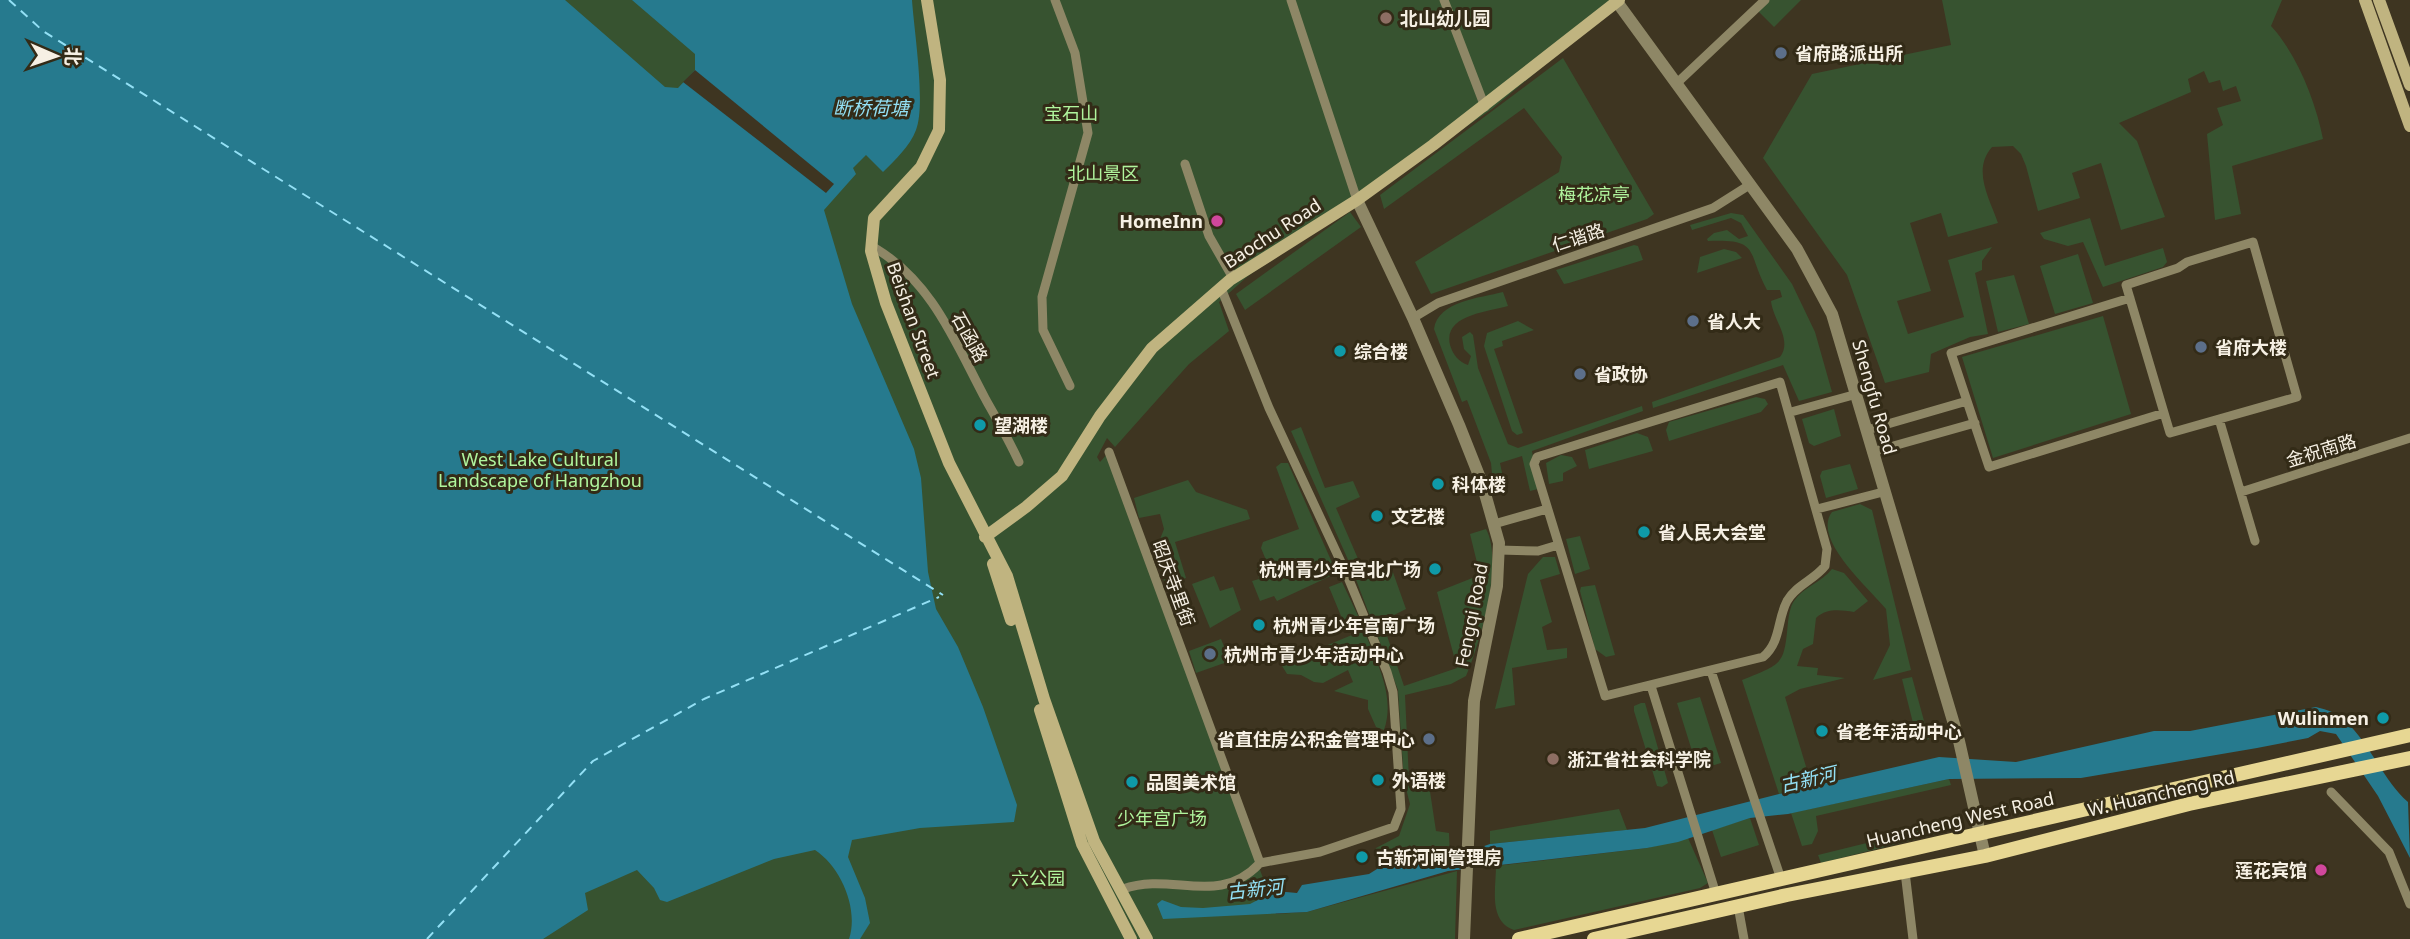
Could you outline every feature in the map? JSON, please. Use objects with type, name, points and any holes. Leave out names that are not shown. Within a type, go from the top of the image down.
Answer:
[{"type":"main road","name":"Beishan Street","points":[[927,0],[940,80],[939,130],[921,167],[874,218],[871,251],[886,303],[949,463],[1007,576],[1044,699],[1094,841],[1123,889],[1147,939]]},
{"type":"main road","points":[[2365,0],[2410,126]]},
{"type":"main road","points":[[2379,0],[2410,85]]},
{"type":"main road","name":"Baochu Road","points":[[985,537],[1062,476],[1100,416],[1152,348],[1221,288],[1357,200],[1485,107],[1618,1]]},
{"type":"main road","name":"Beishan Street","points":[[985,537],[1082,844],[1131,939]]},
{"type":"main road","name":"Huancheng West Road","points":[[1519,939],[2410,735]]},
{"type":"main road","name":"W. Huancheng Rd","points":[[1594,939],[1738,906],[1985,856],[2189,804],[2410,758]]},
{"type":"main road","points":[[1101,877],[1122,939]]},
{"type":"street","points":[[1055,0],[1075,53],[1088,134],[1042,297],[1042,330],[1070,386]]},
{"type":"street","points":[[1290,0],[1357,200]]},
{"type":"street","points":[[1444,0],[1485,107]]},
{"type":"street","points":[[1677,83],[1765,0]]},
{"type":"street","name":"Shengfu Road","points":[[1618,1],[1797,249],[1832,314],[1959,741],[1985,856]]},
{"type":"street","points":[[1185,164],[1209,236],[1233,278]]},
{"type":"street","name":"仁谐路","points":[[1413,318],[1438,303],[1713,208],[1751,184]]},
{"type":"street","name":"Fengqi Road","points":[[1357,200],[1413,318],[1459,425],[1494,524],[1500,550],[1497,586],[1474,701],[1464,939]]},
{"type":"street","points":[[2253,242],[2297,397],[2170,433],[2130,298],[2126,285],[2178,268],[2187,262],[2253,242]]},
{"type":"street","name":"石函路","points":[[871,251],[875,248],[901,264],[917,280],[954,335],[1019,463]]},
{"type":"street","points":[[1123,889],[1140,883],[1202,887],[1231,884],[1246,878],[1260,863],[1320,852],[1394,827],[1401,809],[1394,706],[1387,671],[1347,575],[1269,408],[1221,288]]},
{"type":"street","points":[[2130,298],[1951,353],[1989,467],[2164,413]]},
{"type":"street","points":[[1780,382],[1791,412],[1817,509],[1827,559],[1819,573],[1790,596],[1769,652],[1763,657],[1605,696],[1547,509],[1534,464],[1537,457],[1780,382]]},
{"type":"street","points":[[1791,412],[1857,394]]},
{"type":"street","points":[[1867,430],[1967,401]]},
{"type":"street","points":[[2219,419],[2255,541]]},
{"type":"street","points":[[1872,452],[1975,424]]},
{"type":"street","name":"金祝南路","points":[[2241,492],[2410,438]]},
{"type":"street","name":"昭庆寺里街","points":[[1109,452],[1260,863]]},
{"type":"street","points":[[1817,509],[1883,492]]},
{"type":"street","points":[[1494,524],[1547,509]]},
{"type":"street","points":[[1500,550],[1538,551],[1558,545]]},
{"type":"street","points":[[1711,671],[1781,878]]},
{"type":"street","points":[[1651,686],[1716,894]]},
{"type":"street","points":[[2331,792],[2389,852],[2410,904]]},
{"type":"street","points":[[1905,872],[1913,939]]},
{"type":"street","points":[[1738,906],[1744,939]]},
{"type":"green space","name":"West Lake Cultural Landscape of Hangzhou","points":[[0,0],[1622,0],[1492,109],[1248,276],[1219,302],[1229,331],[1189,364],[1115,447],[1107,438],[1097,457],[1100,462],[1109,452],[1276,914],[1307,912],[1457,871],[1455,939],[0,939]]},
{"type":"green space","points":[[1765,0],[1801,0],[1774,27],[1757,10]]},
{"type":"green space","points":[[1942,0],[2282,0],[2271,26],[2289,50],[2304,79],[2323,139],[2232,166],[2241,214],[2215,220],[2207,134],[2223,125],[2217,108],[2241,101],[2236,86],[2223,91],[2220,80],[2209,83],[2204,71],[2188,79],[2191,92],[2119,123],[2137,141],[2165,217],[2121,230],[2101,163],[2072,173],[2080,198],[2038,211],[2021,154],[2013,146],[1992,147],[1983,165],[1983,174],[1998,223],[1948,237],[1941,213],[1910,223],[1931,291],[1897,301],[1908,334],[1964,317],[1948,260],[1992,247],[1982,261],[1982,270],[1975,273],[1988,334],[1970,337],[1931,354],[1929,372],[1885,383],[1847,275],[1763,158],[1812,74],[1951,45]]},
{"type":"green space","name":"梅花凉亭","points":[[1563,58],[1654,214],[1647,219],[1431,294],[1415,262],[1559,172],[1562,157],[1524,108],[1384,209],[1380,195]]},
{"type":"green space","points":[[1350,212],[1361,227],[1245,310],[1236,294]]},
{"type":"green space","points":[[1731,213],[1743,215],[1792,284],[1815,332],[1832,392],[1799,401],[1783,365],[1653,408],[1652,402],[1780,357],[1783,350],[1783,337],[1771,301],[1782,297],[1780,290],[1767,290],[1750,250],[1744,245],[1707,239],[1714,233],[1727,230],[1739,239],[1748,236],[1741,223],[1731,218],[1692,230],[1690,225]]},
{"type":"green space","points":[[2090,218],[2105,266],[2163,248],[2167,262],[2163,267],[2103,287],[2083,242],[2068,246],[2044,239],[2040,233]]},
{"type":"green space","points":[[1638,246],[1643,260],[1564,284],[1556,270]]},
{"type":"green space","points":[[1724,249],[1736,252],[1742,258],[1697,273],[1700,257]]},
{"type":"green space","points":[[2078,254],[2093,303],[2055,314],[2040,266]]},
{"type":"green space","points":[[2014,275],[2029,324],[1998,332],[1986,281]]},
{"type":"green space","points":[[1503,292],[1508,306],[1468,316],[1460,321],[1453,327],[1450,345],[1455,355],[1468,365],[1471,356],[1464,349],[1462,337],[1470,332],[1473,335],[1478,368],[1508,444],[1518,448],[1642,406],[1643,411],[1532,451],[1538,489],[1530,491],[1522,456],[1500,463],[1506,492],[1499,493],[1493,485],[1491,463],[1467,400],[1462,402],[1434,329],[1443,312],[1461,302]]},
{"type":"green space","points":[[2103,316],[2131,414],[1993,458],[1962,357]]},
{"type":"green space","points":[[1518,321],[1534,330],[1502,341],[1503,346],[1494,349],[1523,433],[1517,435],[1512,431],[1484,346],[1487,333]]},
{"type":"green space","points":[[1756,397],[1765,399],[1768,404],[1761,412],[1669,441],[1666,430],[1669,422]]},
{"type":"green space","points":[[1834,409],[1841,436],[1814,446],[1809,443],[1802,419]]},
{"type":"green space","points":[[1301,427],[1325,488],[1353,481],[1360,497],[1336,508],[1359,561],[1349,562],[1291,431]]},
{"type":"green space","points":[[1637,433],[1648,437],[1653,451],[1589,469],[1585,450]]},
{"type":"green space","points":[[1561,455],[1572,457],[1577,466],[1563,473],[1563,481],[1549,484],[1546,463]]},
{"type":"green space","points":[[1281,463],[1288,463],[1335,574],[1277,601],[1274,596],[1260,601],[1252,581],[1259,579],[1257,566],[1266,560],[1261,548],[1263,542],[1299,529],[1276,467]]},
{"type":"green space","points":[[1850,464],[1858,489],[1826,498],[1820,476],[1822,471]]},
{"type":"green space","points":[[1188,480],[1196,492],[1247,510],[1250,519],[1175,542],[1186,578],[1165,584],[1155,552],[1164,529],[1160,514],[1139,518],[1134,498]]},
{"type":"green space","points":[[1860,504],[1872,510],[1911,670],[1873,680],[1890,645],[1886,609],[1845,564],[1829,536],[1828,523],[1832,512]]},
{"type":"green space","points":[[1486,529],[1491,543],[1491,581],[1478,644],[1466,676],[1451,684],[1405,695],[1409,780],[1429,785],[1436,831],[1449,833],[1450,858],[1378,860],[1374,853],[1376,848],[1399,836],[1410,804],[1404,781],[1398,690],[1355,577],[1390,564],[1406,609],[1382,621],[1404,686],[1457,668],[1437,592],[1480,575],[1470,534]]},
{"type":"green space","points":[[1580,536],[1590,569],[1575,574],[1566,539]]},
{"type":"green space","points":[[1543,557],[1555,557],[1560,574],[1540,580],[1552,622],[1542,627],[1547,650],[1567,648],[1567,658],[1512,668],[1515,705],[1495,709],[1528,574]]},
{"type":"green space","points":[[1832,569],[1844,573],[1868,601],[1854,612],[1829,611],[1816,618],[1813,644],[1803,649],[1797,666],[1818,668],[1817,675],[1845,678],[1800,689],[1785,697],[1811,783],[1779,794],[1742,680],[1774,666],[1779,661],[1785,647],[1793,603],[1802,592]]},
{"type":"green space","points":[[1214,576],[1220,591],[1233,587],[1241,610],[1210,628],[1192,584]]},
{"type":"green space","points":[[1342,582],[1361,622],[1346,628],[1329,587]]},
{"type":"green space","points":[[1595,585],[1615,655],[1606,657],[1595,649],[1580,591],[1581,587]]},
{"type":"green space","points":[[1364,630],[1386,692],[1388,704],[1384,730],[1376,727],[1368,709],[1368,700],[1334,691],[1353,682],[1348,670],[1323,683],[1314,682],[1301,675],[1287,674],[1279,661],[1292,655],[1301,656]]},
{"type":"green space","points":[[1221,639],[1230,661],[1196,673],[1189,651]]},
{"type":"green space","points":[[1912,677],[1929,739],[1918,743],[1902,679]]},
{"type":"green space","points":[[1700,697],[1721,763],[1698,770],[1677,703]]},
{"type":"green space","points":[[1645,703],[1668,783],[1662,787],[1657,786],[1634,711],[1634,706]]},
{"type":"green space","points":[[1949,779],[1951,785],[1816,816],[1818,831],[1812,844],[1802,846],[1791,813]]},
{"type":"green space","points":[[1619,809],[1627,830],[1490,844],[1490,831]]},
{"type":"green space","points":[[1750,818],[1759,845],[1721,857],[1712,830]]},
{"type":"green space","points":[[1956,821],[1952,830],[1821,863],[1818,855]]},
{"type":"green space","points":[[1688,838],[1708,883],[1700,888],[1514,930],[1506,926],[1497,912],[1496,866],[1647,848]]},
{"type":"water","name":"West Lake Cultural Landscape of Hangzhou","points":[[0,0],[565,0],[665,87],[678,88],[695,70],[695,54],[632,0],[912,0],[920,86],[916,130],[906,147],[883,172],[866,155],[853,168],[856,174],[824,210],[852,304],[914,449],[921,478],[928,572],[936,609],[958,647],[983,707],[1017,805],[1014,822],[920,828],[852,840],[848,857],[865,898],[870,923],[860,939],[849,939],[852,915],[846,890],[833,867],[815,850],[774,859],[667,902],[660,900],[654,888],[637,870],[585,893],[588,910],[543,939],[0,939]]},
{"type":"water","name":"古新河","points":[[2316,707],[2333,712],[2357,733],[2408,802],[2410,858],[2378,796],[2336,734],[2320,731],[2308,738],[2081,778],[1949,779],[1788,814],[1750,818],[1678,842],[1647,848],[1448,871],[1307,912],[1163,919],[1157,904],[1162,900],[1181,907],[1203,908],[1250,904],[1275,891],[1297,893],[1302,885],[1369,874],[1377,869],[1378,860],[1450,858],[1490,844],[1645,828],[1783,793],[1790,781],[1803,774],[1817,777],[1822,784],[1939,757],[2016,762],[2154,731],[2190,731]]},
{"type":"pier","points":[[695,70],[834,184],[826,193],[683,82]]},
{"type":"ferry route","points":[[9,0],[43,31],[943,595]]},
{"type":"ferry route","points":[[427,939],[593,761],[704,699],[939,597]]},
{"type":"place","name":"北山幼儿园","points":[[1386,18]]},
{"type":"place","name":"省府路派出所","points":[[1781,53]]},
{"type":"place","name":"HomeInn","points":[[1217,221]]},
{"type":"place","name":"省人大","points":[[1693,321]]},
{"type":"place","name":"省府大楼","points":[[2201,347]]},
{"type":"place","name":"综合楼","points":[[1340,351]]},
{"type":"place","name":"省政协","points":[[1580,374]]},
{"type":"place","name":"望湖楼","points":[[980,425]]},
{"type":"place","name":"科体楼","points":[[1438,484]]},
{"type":"place","name":"文艺楼","points":[[1377,516]]},
{"type":"place","name":"省人民大会堂","points":[[1644,532]]},
{"type":"place","name":"杭州青少年宫北广场","points":[[1435,569]]},
{"type":"place","name":"杭州青少年宫南广场","points":[[1259,625]]},
{"type":"place","name":"杭州市青少年活动中心","points":[[1210,654]]},
{"type":"place","name":"Wulinmen","points":[[2383,718]]},
{"type":"place","name":"省老年活动中心","points":[[1822,731]]},
{"type":"place","name":"省直住房公积金管理中心","points":[[1429,739]]},
{"type":"place","name":"浙江省社会科学院","points":[[1553,759]]},
{"type":"place","name":"外语楼","points":[[1378,780]]},
{"type":"place","name":"品图美术馆","points":[[1132,782]]},
{"type":"place","name":"古新河闸管理房","points":[[1362,857]]},
{"type":"place","name":"莲花宾馆","points":[[2321,870]]},
{"type":"water label","name":"断桥荷塘","points":[[871,108]]},
{"type":"park label","name":"宝石山","points":[[1071,113]]},
{"type":"park label","name":"北山景区","points":[[1103,173]]},
{"type":"park label","name":"少年宫广场","points":[[1162,818]]},
{"type":"park label","name":"六公园","points":[[1038,878]]}]
